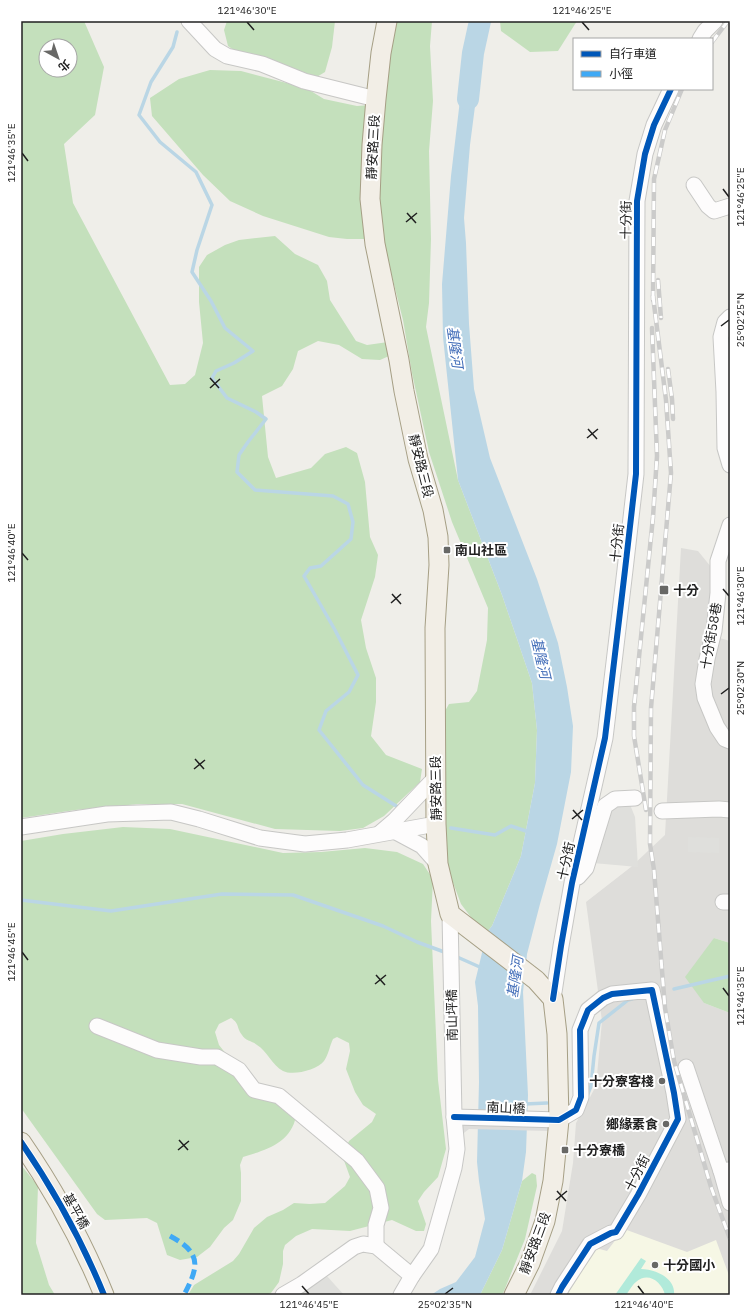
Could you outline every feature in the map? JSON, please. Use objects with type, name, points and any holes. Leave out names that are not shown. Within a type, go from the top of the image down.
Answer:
[{"type":"main road","name":"靜安路三段","points":[[387,21],[381,53],[376,100],[372,145],[370,199],[375,244],[404,391],[418,459],[433,510],[438,537],[440,565],[435,628],[436,824],[438,864],[450,914]]},
{"type":"main road","points":[[450,914],[536,980],[553,998]]},
{"type":"main road","name":"靜安路三段","points":[[514,1295],[530,1263],[545,1221],[553,1181],[559,1120],[557,1034],[553,998]]},
{"type":"main road","name":"基平橋","points":[[21,1142],[44,1176],[83,1246],[104,1295]]},
{"type":"street","points":[[189,21],[214,49],[227,56],[262,64],[304,81],[376,100]]},
{"type":"street","points":[[701,38],[715,21]]},
{"type":"street","name":"十分街","points":[[553,998],[572,883],[605,738],[635,481],[637,201],[645,154],[654,125],[671,90]]},
{"type":"street","points":[[694,186],[708,206],[714,210],[730,206]]},
{"type":"street","points":[[730,317],[725,322],[721,337],[724,392],[724,448],[730,465]]},
{"type":"street","name":"十分街58巷","points":[[730,525],[718,561],[717,601],[714,631],[703,684],[705,698],[717,727],[725,739],[730,741]]},
{"type":"street","points":[[387,832],[394,821],[436,777]]},
{"type":"street","points":[[572,883],[586,868],[605,806],[615,799],[635,798]]},
{"type":"street","points":[[662,811],[730,810]]},
{"type":"street","points":[[21,827],[107,814],[171,812],[199,818],[260,838],[305,844],[347,840],[436,824]]},
{"type":"street","points":[[387,832],[422,846],[438,864]]},
{"type":"street","name":"南山坪橋","points":[[401,1295],[431,1249],[452,1175],[457,1149],[454,1117],[450,914]]},
{"type":"street","name":"十分街","points":[[558,1295],[562,1286],[590,1244],[616,1232],[638,1195],[678,1119],[674,1093],[652,990],[612,994],[603,998],[588,1010],[580,1030],[581,1098],[576,1110],[559,1120]]},
{"type":"street","points":[[97,1026],[157,1050],[200,1057],[217,1057],[239,1070],[254,1090],[279,1096],[357,1161],[377,1188],[381,1208],[376,1224],[376,1246]]},
{"type":"street","points":[[686,1067],[725,1170],[730,1203]]},
{"type":"street","name":"南山橋","points":[[454,1117],[559,1120]]},
{"type":"street","points":[[283,1295],[302,1284],[354,1247],[363,1244],[376,1246],[412,1276]]},
{"type":"shaded area","points":[[681,548],[698,551],[720,578],[713,636],[730,641],[730,943],[714,938],[704,1003],[730,1013],[730,1295],[530,1295],[562,1231],[573,1163],[576,1123],[596,1086],[602,1021],[586,902],[631,867],[665,835]]},
{"type":"shaded area","points":[[629,802],[635,817],[638,867],[593,863],[609,808]]},
{"type":"shaded area","points":[[688,837],[719,838],[719,853],[688,852]]},
{"type":"shaded area","name":"十分國小","points":[[624,1229],[687,1252],[716,1240],[730,1278],[730,1295],[567,1295],[596,1248],[607,1251]]},
{"type":"shaded area","points":[[326,1275],[344,1295],[294,1295]]},
{"type":"green space","points":[[21,21],[84,21],[104,67],[95,115],[64,144],[73,203],[170,385],[185,384],[195,375],[203,343],[199,302],[199,267],[207,255],[225,245],[239,240],[275,236],[295,254],[318,265],[327,281],[330,300],[356,341],[367,345],[388,342],[389,356],[380,360],[362,359],[339,345],[318,341],[298,351],[293,369],[282,386],[262,396],[268,457],[276,478],[311,468],[325,454],[346,447],[357,453],[365,482],[370,537],[378,555],[375,577],[361,620],[366,648],[376,678],[376,702],[371,736],[386,755],[422,769],[420,782],[384,816],[363,828],[340,831],[275,829],[182,804],[139,804],[75,810],[21,818]]},
{"type":"green space","points":[[227,21],[335,21],[332,47],[325,72],[315,78],[241,55],[228,46],[224,30]]},
{"type":"green space","points":[[394,21],[432,21],[430,46],[433,101],[429,151],[431,239],[429,303],[426,327],[458,480],[502,595],[532,683],[537,730],[535,783],[521,856],[492,926],[487,932],[476,924],[461,904],[449,872],[441,834],[445,711],[449,704],[469,702],[477,691],[487,640],[488,608],[452,522],[429,452],[412,373],[403,320],[382,237],[379,234],[364,239],[329,237],[263,216],[230,201],[203,175],[152,116],[150,98],[179,79],[210,70],[241,71],[306,88],[324,99],[357,106],[383,104]]},
{"type":"green space","points":[[500,21],[577,21],[558,51],[530,52],[501,31]]},
{"type":"green space","points":[[123,827],[170,829],[283,853],[321,852],[365,848],[397,852],[423,864],[433,879],[431,921],[438,1080],[446,1149],[438,1177],[418,1201],[426,1224],[424,1231],[416,1231],[392,1220],[350,1231],[312,1229],[296,1236],[285,1245],[279,1282],[271,1293],[266,1295],[188,1295],[194,1285],[233,1261],[239,1254],[254,1228],[267,1217],[294,1203],[325,1203],[345,1186],[350,1177],[342,1155],[349,1141],[372,1122],[376,1114],[363,1105],[355,1092],[346,1069],[350,1051],[349,1043],[337,1037],[333,1039],[327,1056],[321,1064],[305,1071],[293,1073],[287,1072],[279,1068],[261,1048],[243,1037],[236,1022],[231,1018],[219,1024],[215,1032],[219,1045],[257,1093],[278,1099],[296,1116],[289,1133],[283,1139],[269,1148],[243,1157],[240,1165],[241,1201],[233,1220],[224,1228],[210,1247],[197,1257],[180,1260],[167,1255],[157,1223],[147,1218],[105,1220],[97,1214],[21,1108],[21,841],[63,834]]},
{"type":"green space","points":[[714,938],[730,943],[730,1013],[704,1003],[685,977]]},
{"type":"green space","points":[[21,1165],[38,1186],[36,1243],[49,1285],[55,1295],[21,1295]]},
{"type":"green space","points":[[532,1173],[536,1175],[537,1186],[525,1239],[504,1291],[502,1295],[480,1295],[502,1250],[522,1181]]},
{"type":"green space","points":[[641,1258],[646,1261],[641,1269],[647,1269],[658,1273],[668,1279],[674,1289],[674,1295],[665,1295],[658,1282],[650,1278],[645,1278],[635,1283],[626,1295],[615,1295]]},
{"type":"water","points":[[464,66],[478,72],[464,218],[474,389],[490,458],[537,579],[558,643],[573,726],[571,772],[557,844],[527,954],[523,992],[528,1095],[526,1152],[522,1181],[502,1250],[480,1295],[431,1295],[456,1282],[475,1257],[485,1219],[477,1162],[479,1082],[478,1006],[475,982],[487,932],[492,926],[521,856],[535,783],[537,730],[532,683],[502,595],[458,480],[443,337],[442,284],[451,176]]},
{"type":"pier","points":[[459,1108],[470,1113],[549,1115],[548,1131],[469,1129],[460,1136]]},
{"type":"waterway","name":"基隆河","points":[[468,99],[473,53],[480,21]]},
{"type":"waterway","points":[[177,32],[173,47],[151,82],[139,115],[160,142],[196,172],[212,205],[197,250],[192,272],[211,301],[225,328],[253,351],[234,363],[216,371],[212,378],[227,398],[256,412],[266,419],[239,455],[237,472],[255,490],[333,496],[348,504],[353,522],[351,539],[321,566],[310,568],[304,576],[335,630],[358,675],[349,692],[326,711],[319,730],[363,785],[401,809]]},
{"type":"waterway","points":[[451,828],[495,835],[511,826],[529,832]]},
{"type":"waterway","points":[[21,900],[111,911],[222,894],[293,895],[383,926],[417,942],[447,953]]},
{"type":"waterway","points":[[455,956],[482,968]]},
{"type":"waterway","points":[[674,989],[730,976]]},
{"type":"waterway","points":[[587,1096],[591,1086],[599,1023],[628,1000],[632,999]]},
{"type":"waterway","points":[[525,1104],[547,1103]]},
{"type":"railway","points":[[713,41],[728,21]]},
{"type":"railway","points":[[653,300],[654,179],[665,130],[682,90]]},
{"type":"railway","points":[[658,280],[661,318]]},
{"type":"railway","points":[[653,296],[666,400],[671,473],[651,708],[650,844],[654,870],[665,1008],[674,1061],[711,1187],[730,1239]]},
{"type":"railway","points":[[646,810],[634,736],[634,707],[653,517],[657,456],[652,328]]},
{"type":"railway","points":[[668,369],[673,419]]},
{"type":"marked path","points":[[170,1236],[188,1248],[195,1261],[193,1276],[184,1295]]},
{"type":"cycle path","points":[[553,999],[572,883],[605,738],[636,474],[637,201],[645,154],[654,125],[671,90]]},
{"type":"cycle path","points":[[454,1117],[559,1120],[576,1110],[581,1097],[580,1030],[588,1010],[603,998],[612,994],[652,990],[674,1093],[678,1119],[638,1195],[616,1232],[590,1244],[558,1295]]},
{"type":"cycle path","points":[[21,1142],[67,1216],[104,1295]]},
{"type":"place","name":"南山社區","points":[[447,550]]},
{"type":"place","name":"十分","points":[[664,590]]},
{"type":"place","name":"十分寮客棧","points":[[662,1081]]},
{"type":"place","name":"鄉緣素食","points":[[666,1124]]},
{"type":"place","name":"十分寮橋","points":[[565,1150]]},
{"type":"place","name":"十分國小","points":[[655,1265]]}]
